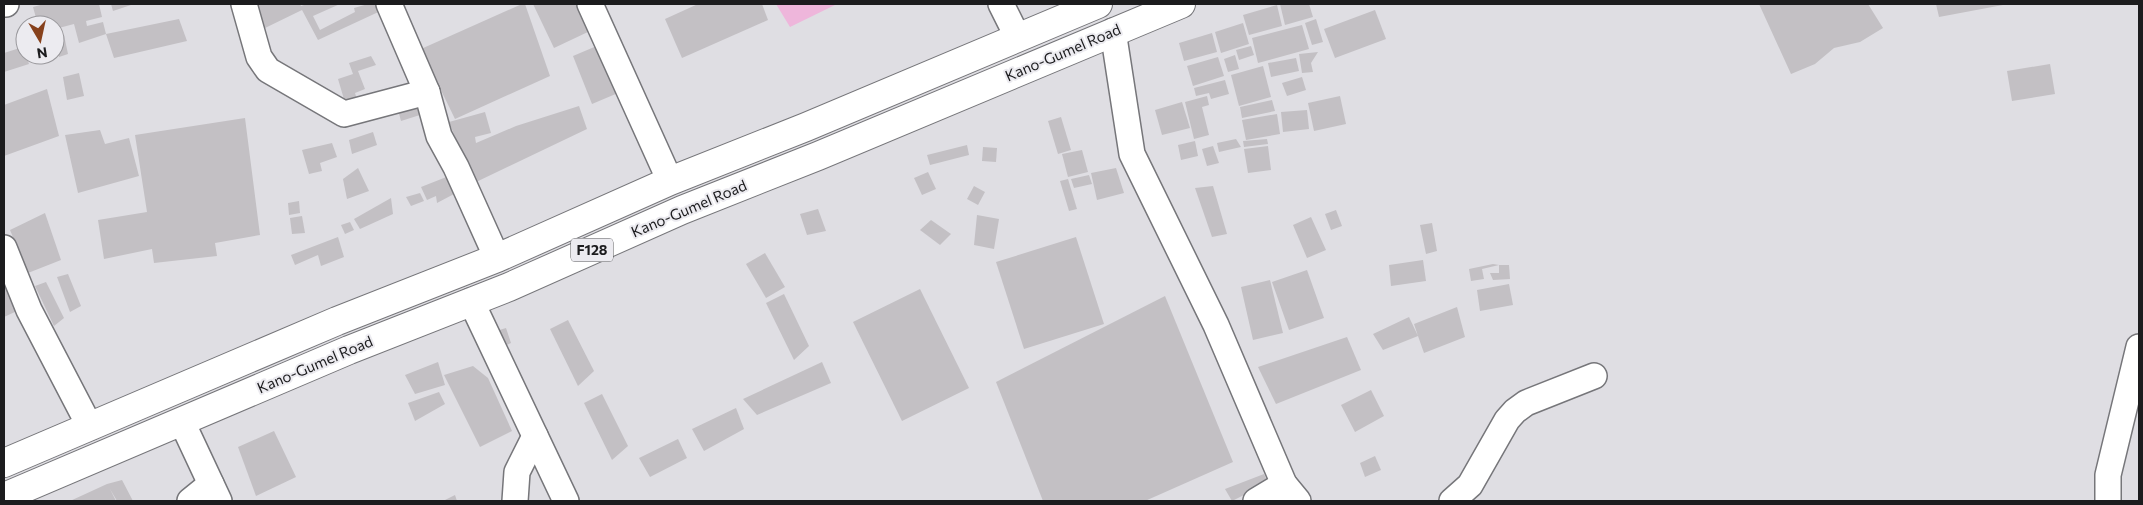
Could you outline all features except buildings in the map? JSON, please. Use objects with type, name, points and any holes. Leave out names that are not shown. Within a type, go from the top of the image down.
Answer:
[{"type":"main road","name":"F128","points":[[4,463],[336,321],[497,258],[670,181],[806,127],[1098,4]]},
{"type":"main road","name":"Kano-Gumel Road","points":[[4,497],[349,350],[509,287],[682,210],[827,152],[1181,4]]},
{"type":"street","points":[[244,4],[259,57],[268,70],[344,114],[427,92]]},
{"type":"street","points":[[389,4],[427,92],[439,136],[456,167],[497,258]]},
{"type":"street","points":[[590,4],[670,181]]},
{"type":"street","points":[[1001,4],[1018,38]]},
{"type":"street","points":[[1113,31],[1132,154],[1216,325],[1291,492],[1256,501]]},
{"type":"street","points":[[4,248],[29,310],[90,427]]},
{"type":"street","points":[[471,302],[566,501]]},
{"type":"street","points":[[2108,501],[2108,475],[2139,348]]},
{"type":"street","points":[[1452,501],[1470,485],[1507,420],[1515,411],[1526,402],[1594,376]]},
{"type":"street","points":[[182,422],[215,493],[190,501]]},
{"type":"street","points":[[515,501],[517,472],[535,436]]},
{"type":"shaded area","points":[[776,4],[837,4],[790,27]]}]
